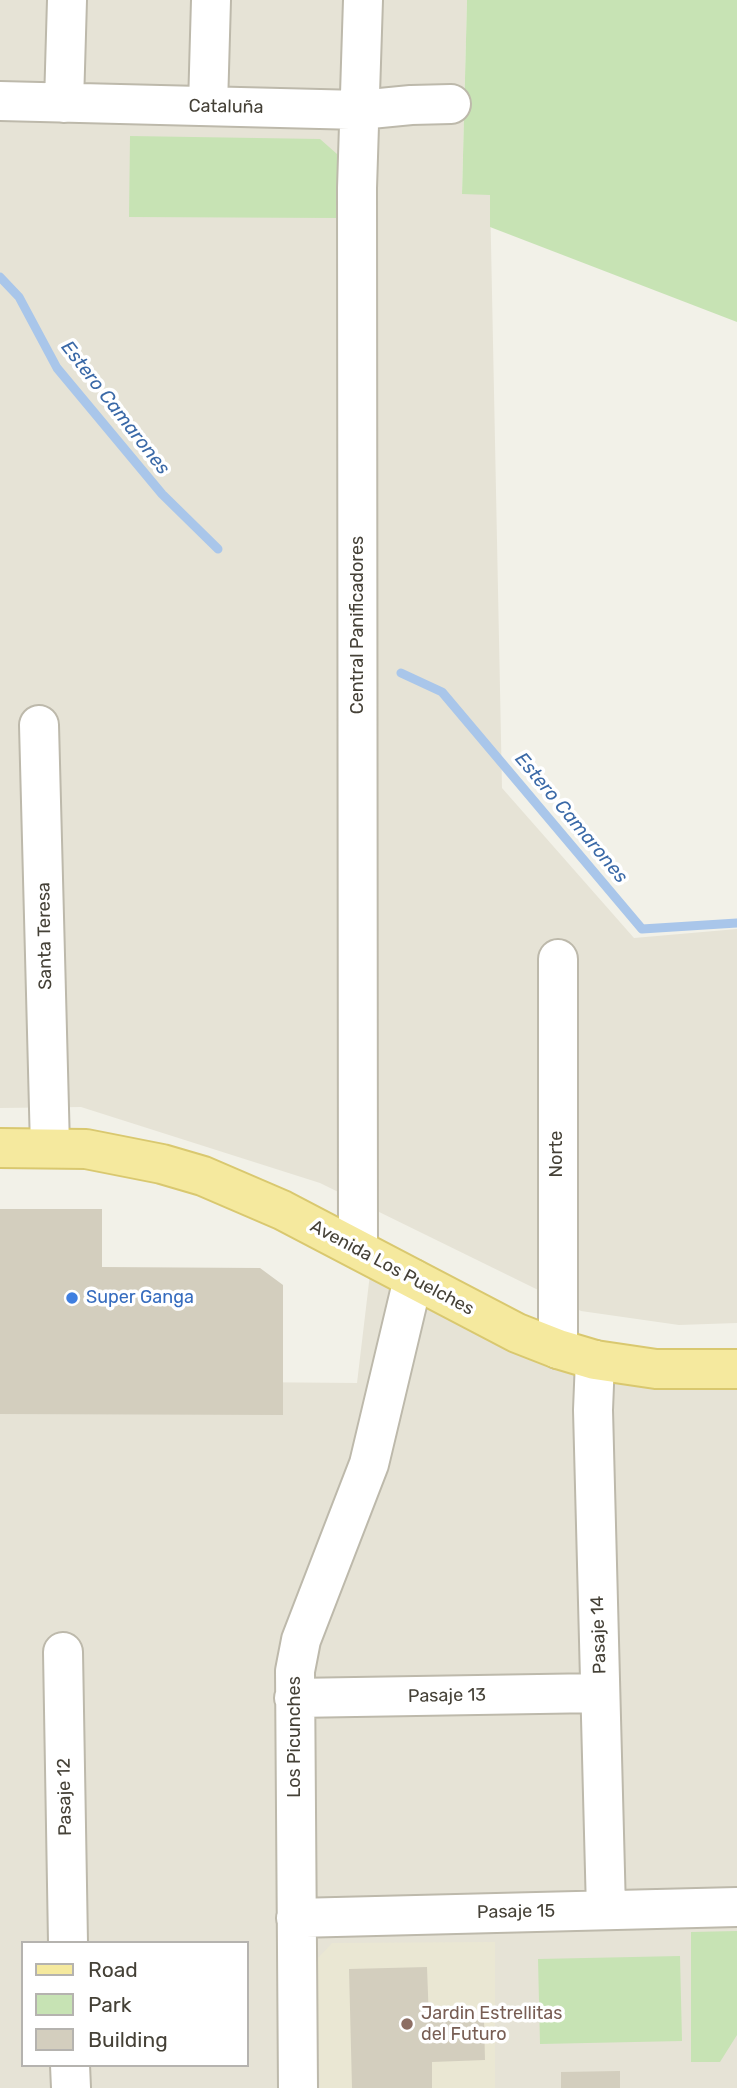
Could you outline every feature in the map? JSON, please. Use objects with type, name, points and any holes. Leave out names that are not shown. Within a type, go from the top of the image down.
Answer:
[{"type":"main road","name":"Avenida Los Puelches","points":[[0,1148],[86,1149],[125,1155],[204,1176],[243,1192],[358,1249],[517,1333],[558,1349],[595,1360],[656,1369],[737,1369]]},
{"type":"street","points":[[64,103],[67,0]]},
{"type":"street","points":[[208,106],[211,0]]},
{"type":"street","name":"Central Panificadores","points":[[358,1249],[357,188],[363,0]]},
{"type":"street","name":"Cataluña","points":[[0,101],[360,110],[451,104]]},
{"type":"street","name":"Santa Teresa","points":[[39,725],[50,1147]]},
{"type":"street","name":"Norte","points":[[558,959],[558,1349]]},
{"type":"street","name":"Los Picunches","points":[[298,2088],[295,1671],[301,1640],[369,1464],[413,1279]]},
{"type":"street","name":"Pasaje 14","points":[[595,1360],[593,1410],[606,1910]]},
{"type":"street","name":"Pasaje 12","points":[[62,1652],[68,1941]]},
{"type":"street","name":"Pasaje 13","points":[[294,1698],[600,1693]]},
{"type":"street","name":"Pasaje 15","points":[[296,1918],[737,1907]]},
{"type":"street","points":[[70,2067],[71,2088]]},
{"type":"shaded area","points":[[0,0],[467,0],[462,194],[490,194],[502,788],[634,938],[737,929],[737,1323],[679,1325],[581,1311],[320,1183],[81,1107],[0,1108]]},
{"type":"shaded area","points":[[373,1249],[529,1326],[663,1356],[737,1354],[737,2088],[0,2088],[0,1380],[357,1383]]},
{"type":"shaded area","name":"Jardin Estrellitas del Futuro","points":[[495,1942],[495,2088],[320,2088],[316,1960],[332,1943]]},
{"type":"green space","points":[[467,0],[737,0],[737,322],[490,227],[490,195],[462,194]]},
{"type":"green space","points":[[130,136],[320,139],[337,154],[337,218],[129,217]]},
{"type":"green space","points":[[737,1931],[737,2035],[720,2062],[691,2062],[691,1932]]},
{"type":"green space","points":[[680,1956],[682,2041],[540,2044],[538,1959]]},
{"type":"building","points":[[0,1209],[102,1209],[102,1267],[260,1268],[283,1285],[283,1415],[0,1414]]},
{"type":"building","points":[[427,1967],[429,2021],[484,2020],[485,2060],[432,2062],[432,2088],[352,2088],[349,1969]]},
{"type":"building","points":[[620,2071],[620,2088],[561,2088],[561,2072]]},
{"type":"waterway","name":"Estero Camarones","points":[[0,277],[19,297],[57,368],[162,494],[218,549]]},
{"type":"waterway","name":"Estero Camarones","points":[[401,673],[442,692],[642,929],[737,923]]},
{"type":"place","name":"Super Ganga","points":[[72,1298]]},
{"type":"place","name":"Jardin Estrellitas del Futuro","points":[[407,2024]]}]
